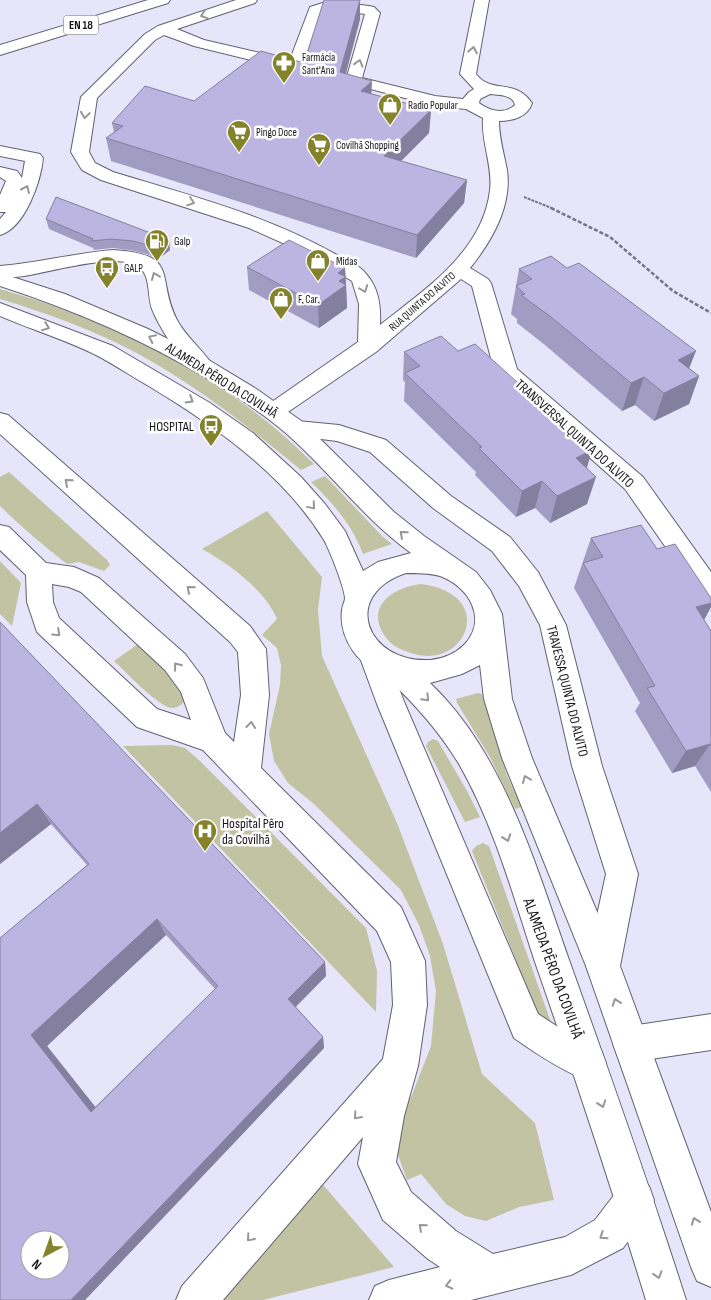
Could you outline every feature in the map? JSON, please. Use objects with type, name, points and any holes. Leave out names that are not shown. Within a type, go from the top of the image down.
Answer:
[{"type":"main road","name":"EN 18","points":[[0,36],[120,0]]},
{"type":"main road","name":"EN 18","points":[[0,50],[163,0]]},
{"type":"main road","points":[[250,0],[164,29],[150,37],[89,97],[80,152],[88,166],[107,176],[260,226],[314,249],[343,266],[360,278],[370,305],[368,347]]},
{"type":"main road","points":[[482,0],[468,74],[474,83],[485,91]]},
{"type":"main road","points":[[164,29],[199,42],[287,64],[298,60],[315,10],[329,5],[370,10],[372,13],[354,80],[418,97],[471,106],[476,110],[491,115],[515,114],[521,110],[524,103],[517,95],[510,92],[485,91],[472,97],[470,101],[471,106]]},
{"type":"main road","points":[[11,62],[108,17]]},
{"type":"main road","name":"RUA QUINTA DO ALVITO","points":[[274,411],[325,379],[368,347],[458,270],[478,243],[494,210],[499,189],[496,161],[489,128],[491,115]]},
{"type":"main road","points":[[0,151],[34,158],[34,170],[4,222]]},
{"type":"main road","points":[[0,172],[11,175],[15,181],[4,208],[4,222]]},
{"type":"main road","points":[[0,272],[29,270],[101,256],[118,255],[137,259],[152,267],[158,281],[160,301],[168,326],[200,363]]},
{"type":"main road","name":"TRANSVERSAL QUINTA DO ALVITO","points":[[458,270],[469,274],[481,283],[502,362],[508,373],[634,483],[711,592]]},
{"type":"main road","name":"ALAMEDA PÊRO DA COVILHÃ","points":[[0,280],[64,300],[115,320],[200,363],[274,411],[297,429],[376,510],[409,540],[474,585],[488,608],[498,699],[517,758],[603,966],[711,1267]]},
{"type":"main road","name":"ALAMEDA PÊRO DA COVILHÃ","points":[[0,309],[105,352],[202,408],[245,439],[316,510],[336,538],[350,571],[357,596]]},
{"type":"main road","points":[[0,421],[240,634],[252,649],[255,695],[245,773]]},
{"type":"main road","name":"TRAVESSA QUINTA DO ALVITO","points":[[297,429],[339,433],[378,446],[442,502],[501,544],[528,579],[554,625],[586,766],[622,874],[603,966]]},
{"type":"main road","points":[[0,534],[39,572],[71,577],[90,585],[176,662],[192,687],[212,741]]},
{"type":"main road","name":"ALAMEDA PÊRO DA COVILHÃ","points":[[457,572],[429,563],[406,563],[381,572],[365,584],[357,596],[353,615],[360,638],[430,702],[455,732],[484,781],[588,1063],[635,1200],[666,1300]]},
{"type":"main road","points":[[39,572],[40,602],[47,624],[148,718],[212,741],[389,919],[408,961],[410,1005],[400,1066],[385,1116],[377,1164],[398,1206],[442,1244],[490,1275]]},
{"type":"main road","points":[[40,602],[47,589],[54,582],[71,577]]},
{"type":"main road","points":[[382,659],[402,669],[426,672],[444,670],[465,661],[475,653],[489,626]]},
{"type":"main road","points":[[382,659],[391,704],[526,1026],[559,1049],[588,1063]]},
{"type":"main road","points":[[161,723],[186,718],[193,712],[198,701]]},
{"type":"main road","points":[[631,1044],[711,1032]]},
{"type":"main road","points":[[196,1300],[400,1066]]},
{"type":"main road","points":[[389,1300],[571,1256],[609,1234],[635,1200]]},
{"type":"path","points":[[499,189],[519,194],[564,213],[603,233],[630,253],[673,291],[711,313]]},
{"type":"green space","points":[[0,289],[86,318],[168,356],[208,379],[245,405],[281,433],[314,464],[301,470],[236,418],[166,370],[117,343],[88,330],[45,313],[0,299]]},
{"type":"green space","points":[[9,472],[107,560],[110,565],[104,571],[79,562],[67,564],[16,521],[0,506],[0,477]]},
{"type":"green space","points":[[325,476],[392,544],[363,554],[354,534],[341,515],[311,482]]},
{"type":"green space","points":[[267,511],[322,577],[318,610],[322,656],[397,823],[443,944],[482,1074],[535,1123],[554,1200],[519,1207],[486,1221],[465,1216],[446,1204],[421,1174],[407,1180],[396,1149],[398,1116],[412,1095],[431,1046],[436,991],[430,956],[419,925],[401,890],[314,804],[288,783],[274,761],[269,734],[280,685],[281,665],[277,648],[262,635],[277,619],[272,609],[255,588],[234,570],[202,549]]},
{"type":"green space","points":[[0,561],[21,583],[12,626],[0,614]]},
{"type":"green space","points":[[421,584],[445,591],[460,602],[467,615],[466,629],[459,642],[447,652],[430,656],[411,653],[393,645],[381,629],[378,619],[379,610],[390,595],[410,586]]},
{"type":"green space","points":[[141,642],[187,684],[187,700],[179,706],[167,707],[143,689],[114,661]]},
{"type":"green space","points":[[478,693],[482,694],[507,776],[522,807],[515,809],[490,757],[457,703],[456,699]]},
{"type":"green space","points":[[433,739],[438,741],[480,817],[465,822],[426,746]]},
{"type":"green space","points":[[172,745],[185,748],[200,761],[366,928],[377,971],[376,1012],[123,746]]},
{"type":"green space","points":[[483,843],[489,846],[554,1031],[539,1017],[472,851],[476,846]]},
{"type":"green space","points":[[318,1179],[394,1267],[263,1300],[220,1300]]},
{"type":"building","points":[[324,0],[360,0],[340,72],[372,81],[361,91],[431,110],[384,156],[467,180],[417,235],[106,138],[123,126],[112,123],[145,86],[194,101],[261,51],[304,63]]},
{"type":"building","points":[[56,197],[169,240],[155,251],[148,245],[133,241],[111,239],[91,241],[93,239],[46,219]]},
{"type":"building","points":[[289,240],[345,268],[338,273],[346,277],[339,281],[346,285],[318,305],[247,267]]},
{"type":"building","points":[[551,256],[567,268],[579,263],[696,351],[678,360],[699,376],[664,393],[644,377],[631,383],[551,317],[521,295],[525,294],[516,286],[532,279],[519,269]]},
{"type":"building","points":[[441,336],[458,351],[475,344],[592,450],[576,458],[596,477],[557,496],[542,481],[522,491],[479,448],[482,447],[405,373],[420,366],[404,352]]},
{"type":"building","points":[[641,525],[657,549],[675,544],[711,598],[711,603],[696,607],[711,631],[711,746],[710,744],[686,751],[647,688],[655,686],[583,563],[603,557],[591,538]]},
{"type":"building","points":[[0,622],[325,962],[288,999],[323,1037],[71,1300],[0,1300],[0,938],[89,864],[37,804],[0,833]],"holes":[[[157,919],[218,986],[91,1112],[31,1035]]]},
{"type":"place","name":"Farmácia Sant'Ana","points":[[284,84]]},
{"type":"place","name":"Radio Popular","points":[[390,126]]},
{"type":"place","name":"Pingo Doce","points":[[239,153]]},
{"type":"place","name":"Covilhã Shopping","points":[[319,166]]},
{"type":"place","name":"Galp","points":[[157,262]]},
{"type":"place","name":"Midas","points":[[318,282]]},
{"type":"place","name":"GALP","points":[[107,289]]},
{"type":"place","name":"F. Car.","points":[[281,320]]},
{"type":"place","name":"HOSPITAL","points":[[211,447]]},
{"type":"place","name":"Hospital Pêro da Covilhã","points":[[205,852]]}]
